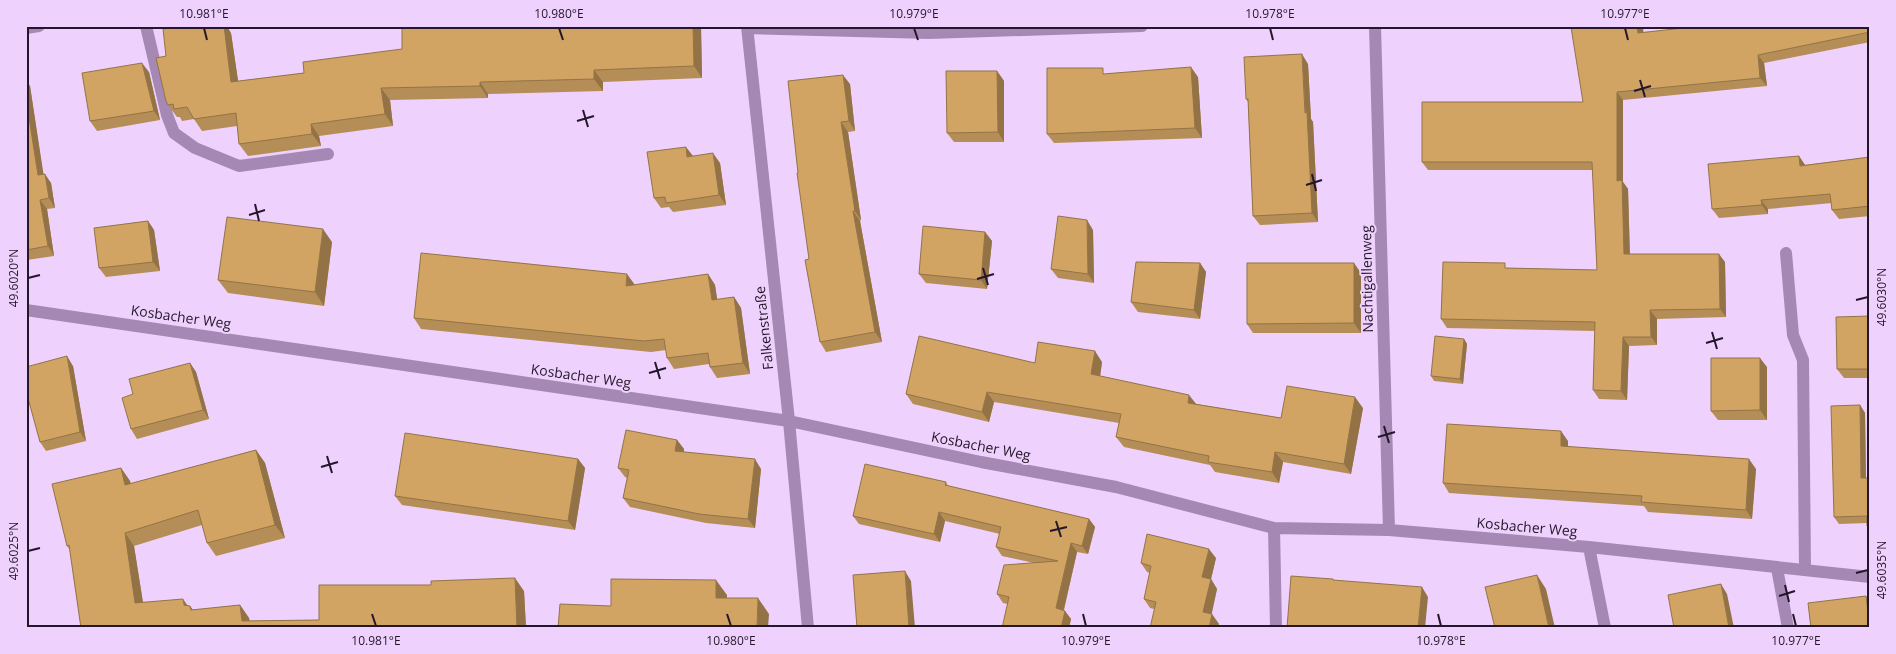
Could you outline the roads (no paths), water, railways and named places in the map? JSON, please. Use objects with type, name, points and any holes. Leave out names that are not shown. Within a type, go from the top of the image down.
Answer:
[{"type":"street","points":[[26,28],[39,26]]},
{"type":"street","points":[[146,26],[167,115],[174,133],[195,148],[239,166],[328,154]]},
{"type":"street","points":[[747,27],[929,33],[1142,26]]},
{"type":"street","name":"Nachtigallenweg","points":[[1375,26],[1388,530]]},
{"type":"street","name":"Falkenstraße","points":[[747,27],[789,422],[808,628]]},
{"type":"street","points":[[1786,253],[1793,335],[1803,360],[1805,570]]},
{"type":"street","name":"Kosbacher Weg","points":[[26,310],[789,422],[981,462],[1116,487],[1274,528],[1388,530],[1589,547],[1777,568],[1870,576]]},
{"type":"street","points":[[1274,528],[1276,628]]},
{"type":"street","points":[[1589,547],[1605,628]]},
{"type":"street","points":[[1777,568],[1788,628]]}]
